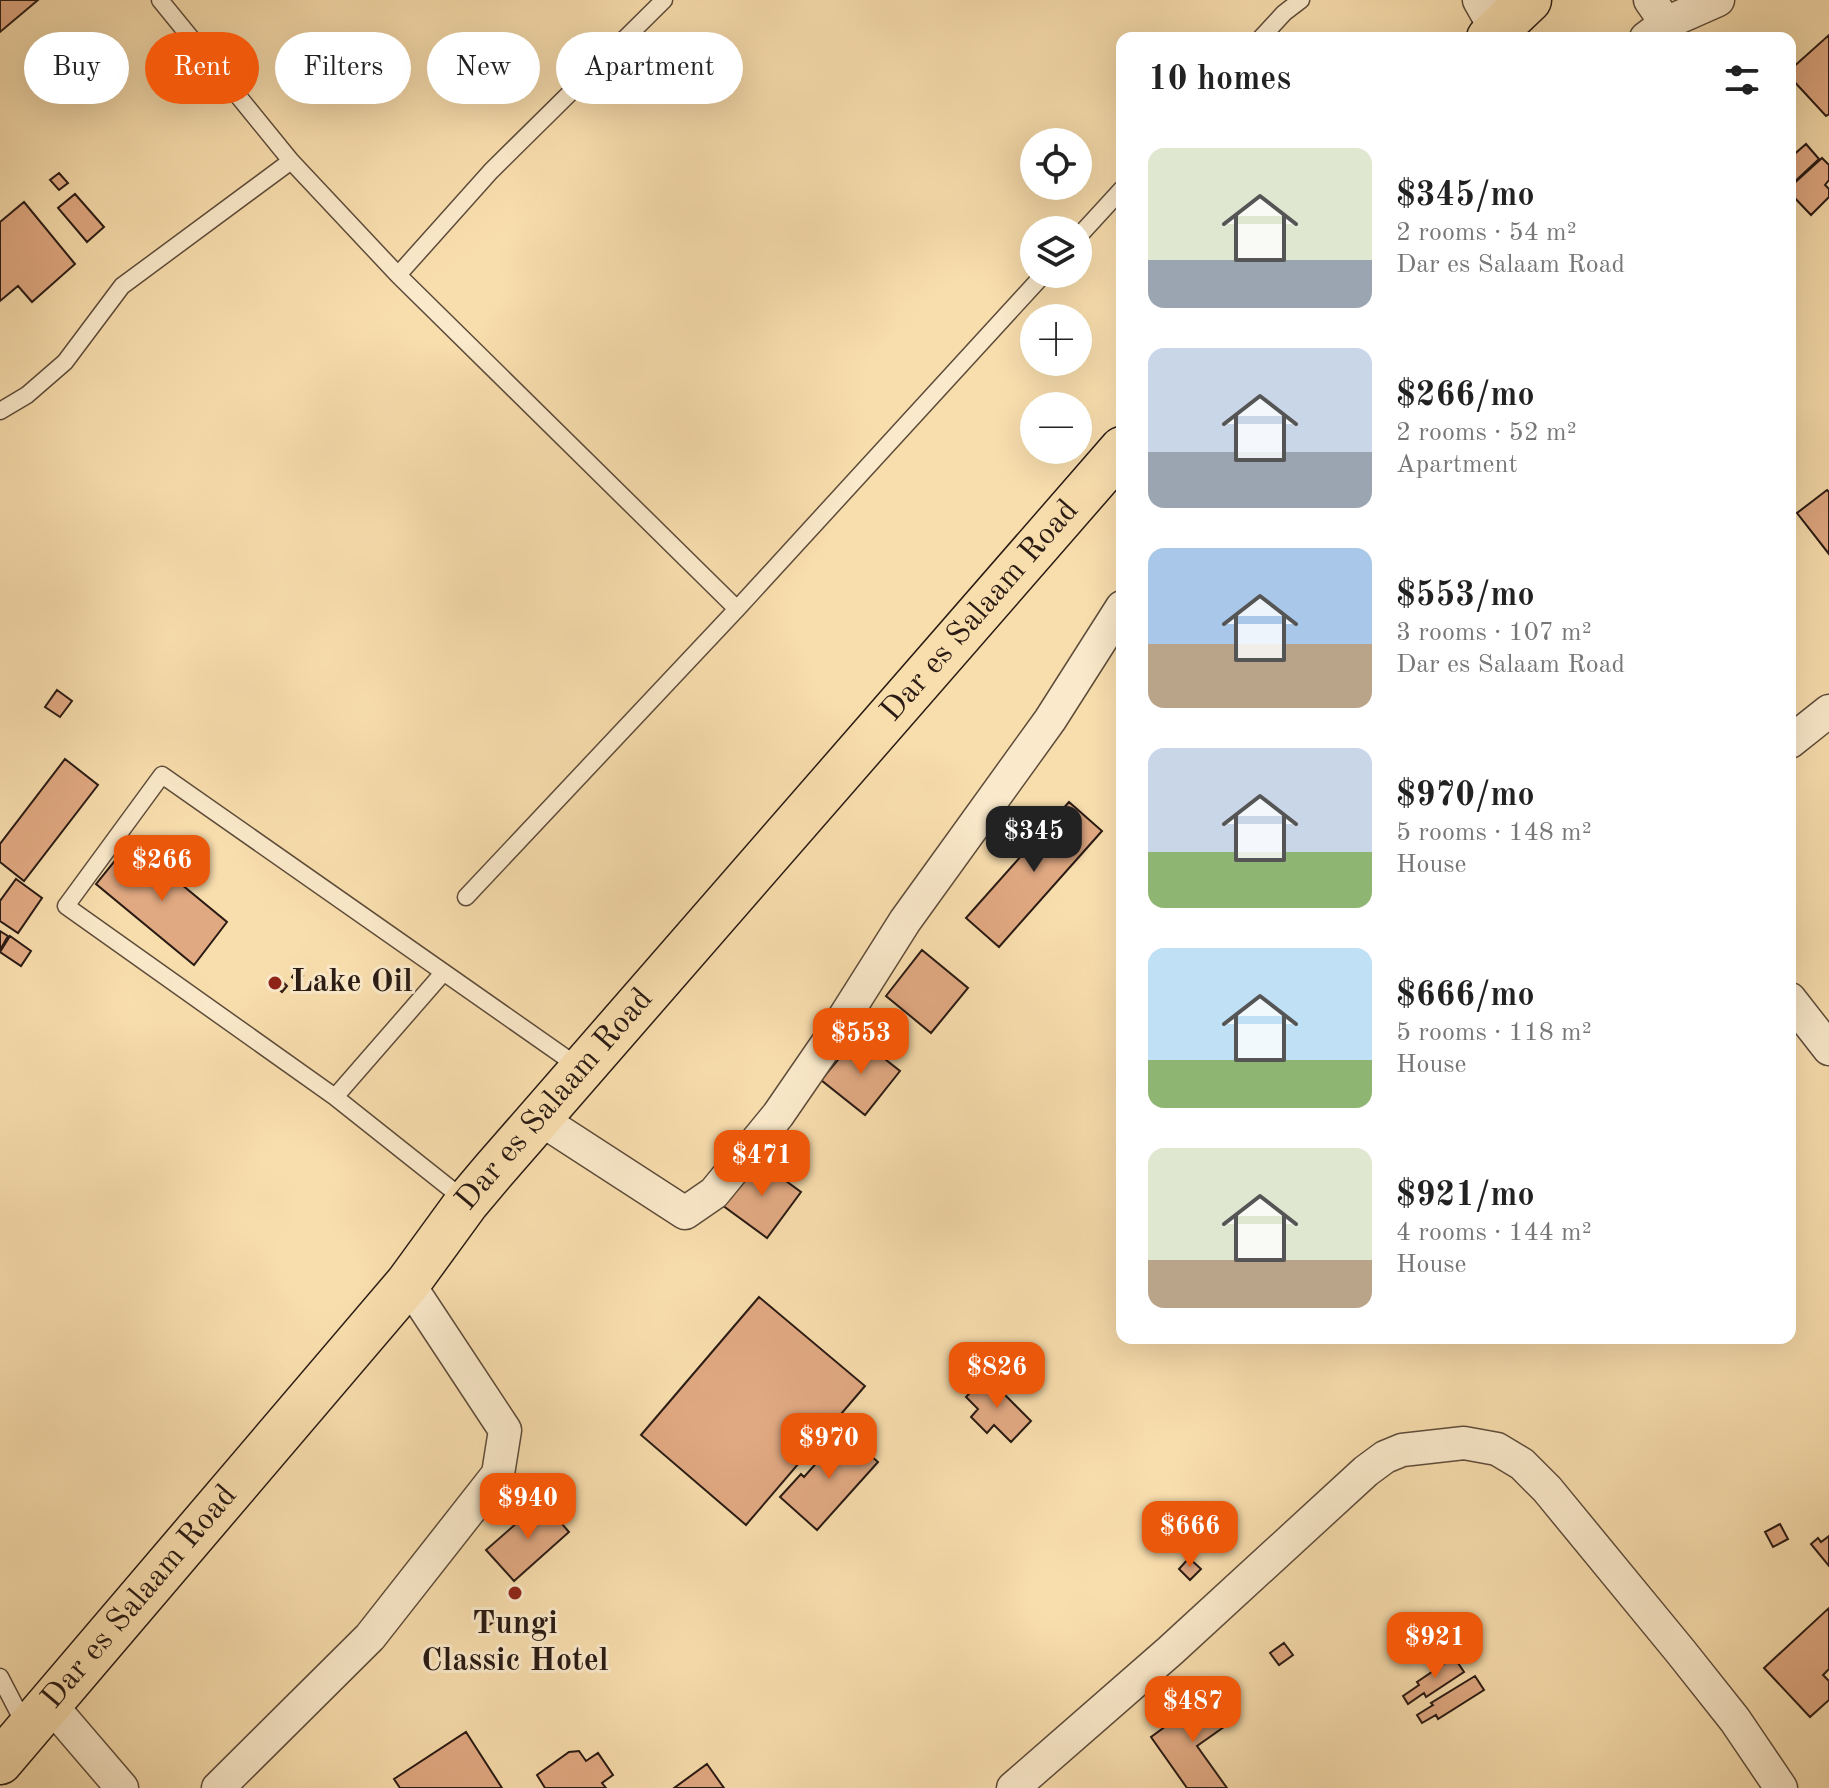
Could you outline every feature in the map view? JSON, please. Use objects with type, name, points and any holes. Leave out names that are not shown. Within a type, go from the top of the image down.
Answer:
[{"type":"highway","points":[[1488,23],[1529,0]]},
{"type":"highway","name":"Dar es Salaam Road","points":[[26,1732],[408,1283],[467,1202],[1116,456]]},
{"type":"street","points":[[1654,20],[1718,0]]},
{"type":"street","points":[[540,1119],[685,1213],[714,1193],[778,1115],[905,921],[1050,720],[1116,616]]},
{"type":"street","points":[[1796,737],[1829,711]]},
{"type":"street","points":[[1796,1007],[1829,1049]]},
{"type":"street","points":[[218,1788],[370,1637],[498,1474],[505,1430],[408,1283]]},
{"type":"street","points":[[1013,1788],[1170,1651],[1366,1471],[1385,1457],[1402,1450],[1464,1443],[1497,1449],[1533,1473],[1735,1720],[1781,1788]]},
{"type":"street","points":[[26,1732],[122,1788]]},
{"type":"lane","points":[[160,0],[291,161],[398,275],[737,609]]},
{"type":"lane","points":[[398,275],[491,171],[664,0]]},
{"type":"lane","points":[[1267,32],[1301,0]]},
{"type":"lane","points":[[0,411],[27,395],[65,362],[122,286],[291,161]]},
{"type":"lane","points":[[1092,222],[1116,196]]},
{"type":"lane","points":[[466,897],[737,609],[1031,288]]},
{"type":"lane","points":[[467,1202],[335,1097],[66,906],[162,775],[582,1069]]},
{"type":"lane","points":[[335,1097],[443,973]]},
{"type":"lane","points":[[0,1677],[26,1732]]},
{"type":"building","points":[[0,0],[38,0],[0,32]]},
{"type":"building","points":[[1829,35],[1829,114],[1826,116],[1796,84],[1796,65]]},
{"type":"building","points":[[1806,144],[1819,159],[1796,180],[1796,153]]},
{"type":"building","points":[[1822,158],[1829,165],[1829,180],[1825,185],[1829,189],[1829,197],[1811,215],[1796,199],[1796,182]]},
{"type":"building","points":[[59,173],[68,183],[59,190],[50,180]]},
{"type":"building","points":[[75,194],[104,227],[87,242],[58,208]]},
{"type":"building","points":[[24,202],[75,264],[32,302],[18,286],[0,301],[0,222]]},
{"type":"building","points":[[1827,490],[1829,492],[1829,554],[1797,513]]},
{"type":"building","points":[[57,690],[72,701],[60,717],[45,707]]},
{"type":"building","points":[[65,759],[98,785],[24,881],[0,862],[0,844]]},
{"type":"building","points":[[1069,802],[1102,831],[999,947],[966,918]]},
{"type":"building","points":[[130,842],[227,922],[194,965],[96,884]]},
{"type":"building","points":[[16,879],[42,898],[18,933],[0,921],[0,901]]},
{"type":"building","points":[[0,931],[8,936],[0,950]]},
{"type":"building","points":[[10,936],[31,951],[21,966],[0,952]]},
{"type":"building","points":[[922,950],[968,988],[931,1033],[886,996]]},
{"type":"building","points":[[296,971],[303,976],[298,982],[292,977]]},
{"type":"building","points":[[281,980],[287,986],[282,992],[275,986]]},
{"type":"building","points":[[857,1037],[900,1071],[865,1115],[821,1080]]},
{"type":"building","points":[[756,1159],[801,1192],[767,1238],[722,1205]]},
{"type":"building","points":[[759,1297],[865,1386],[746,1525],[641,1435]]},
{"type":"building","points":[[986,1376],[1031,1421],[1011,1442],[994,1425],[987,1433],[971,1417],[978,1409],[966,1397]]},
{"type":"building","points":[[844,1432],[878,1462],[817,1530],[780,1497],[801,1474],[804,1477]]},
{"type":"building","points":[[542,1501],[569,1532],[514,1581],[486,1550]]},
{"type":"building","points":[[1780,1524],[1788,1539],[1773,1547],[1765,1532]]},
{"type":"building","points":[[1829,1536],[1829,1566],[1811,1544],[1818,1538],[1821,1542]]},
{"type":"building","points":[[1189,1558],[1201,1569],[1190,1580],[1179,1569]]},
{"type":"building","points":[[1829,1608],[1829,1669],[1823,1675],[1829,1681],[1829,1700],[1810,1717],[1764,1668]]},
{"type":"building","points":[[492,1610],[498,1619],[489,1625],[483,1616]]},
{"type":"building","points":[[1284,1643],[1293,1655],[1279,1665],[1270,1653]]},
{"type":"building","points":[[1454,1657],[1464,1672],[1426,1697],[1424,1693],[1408,1704],[1403,1696],[1419,1685],[1417,1682]]},
{"type":"building","points":[[1475,1676],[1484,1690],[1438,1719],[1436,1715],[1422,1723],[1417,1715]]},
{"type":"building","points":[[1210,1694],[1231,1722],[1197,1746],[1227,1788],[1187,1788],[1151,1737]]},
{"type":"building","points":[[466,1732],[502,1788],[400,1788],[394,1779]]},
{"type":"building","points":[[579,1751],[586,1761],[598,1753],[613,1775],[602,1783],[606,1788],[545,1788],[537,1775],[569,1752]]},
{"type":"building","points":[[707,1764],[724,1788],[674,1788]]},
{"type":"place","name":"Lake Oil","points":[[275,983]]},
{"type":"place","name":"Tungi Classic Hotel","points":[[515,1593]]}]
